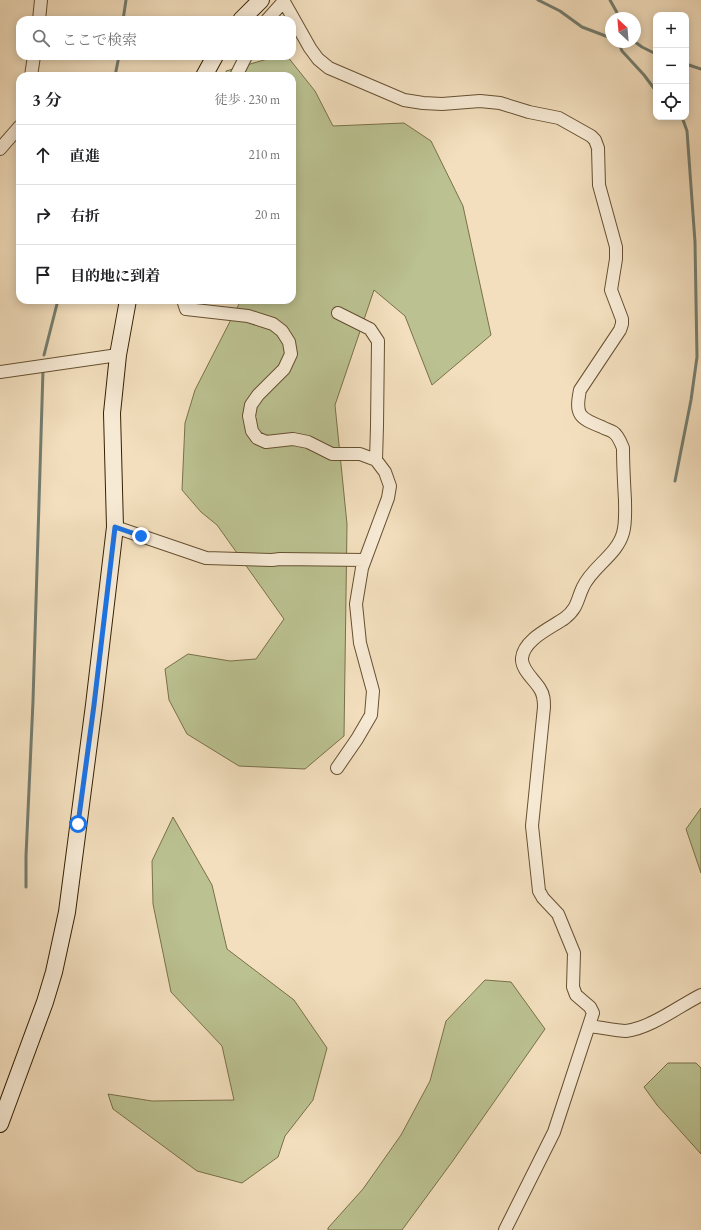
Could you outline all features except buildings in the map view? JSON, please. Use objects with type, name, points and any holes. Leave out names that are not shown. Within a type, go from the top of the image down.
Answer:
[{"type":"street","points":[[39,16],[41,0]]},
{"type":"street","points":[[245,16],[261,0]]},
{"type":"street","points":[[270,16],[284,0],[293,16]]},
{"type":"street","points":[[296,22],[310,48],[318,59],[329,68],[404,100],[442,104],[480,101],[500,103],[528,112],[559,118],[591,136],[595,140],[598,148],[598,185],[616,247],[616,259],[611,290],[622,319],[622,324],[620,330],[580,390],[579,413],[587,422],[614,432],[623,448],[625,518],[623,534],[616,547],[583,586],[576,607],[567,616],[530,643],[524,652],[522,660],[525,669],[544,697],[532,826],[539,890],[558,914],[574,953],[573,986],[576,995],[590,1007],[593,1013],[554,1132],[505,1230]]},
{"type":"street","points":[[32,72],[33,60]]},
{"type":"street","points":[[206,72],[213,60]]},
{"type":"street","points":[[238,72],[244,60]]},
{"type":"street","points":[[0,149],[16,131]]},
{"type":"street","points":[[0,1124],[45,1002],[54,972],[67,912],[115,527],[112,414],[118,355],[127,304]]},
{"type":"street","points":[[184,304],[186,309],[248,316],[273,324],[282,331],[289,342],[291,354],[284,369],[258,395],[252,405],[249,416],[252,431],[257,438],[266,442],[293,439],[308,442],[332,454],[360,454],[376,460],[385,472],[390,486],[388,498],[362,568],[356,604],[360,643],[372,691],[371,715],[337,768]]},
{"type":"street","points":[[338,313],[370,329],[378,341],[376,460]]},
{"type":"street","points":[[0,372],[118,355]]},
{"type":"street","points":[[115,527],[206,558],[365,560]]},
{"type":"street","points":[[589,1026],[626,1031],[644,1026],[701,995]]},
{"type":"green space","points":[[264,60],[290,60],[315,91],[333,126],[404,123],[431,141],[463,206],[491,335],[432,385],[405,316],[374,290],[335,405],[347,524],[344,736],[305,769],[239,766],[187,734],[169,700],[165,669],[188,654],[230,661],[256,659],[284,619],[217,525],[201,512],[182,490],[185,423],[195,390],[239,304],[296,304],[296,72],[226,71]]},
{"type":"green space","points":[[701,808],[701,873],[686,829]]},
{"type":"green space","points":[[173,817],[212,885],[227,949],[294,1000],[327,1048],[313,1100],[285,1136],[278,1157],[242,1183],[197,1171],[113,1109],[108,1094],[152,1101],[234,1100],[222,1046],[171,992],[153,904],[152,861]]},
{"type":"green space","points":[[485,980],[511,982],[545,1029],[452,1162],[402,1230],[328,1230],[328,1228],[363,1189],[401,1135],[430,1081],[446,1021]]},
{"type":"green space","points":[[668,1063],[696,1063],[701,1068],[701,1154],[657,1105],[644,1087]]},
{"type":"waterway","points":[[124,16],[126,0]]},
{"type":"waterway","points":[[538,0],[560,11],[582,27],[605,36]]},
{"type":"waterway","points":[[610,0],[617,12]]},
{"type":"waterway","points":[[641,46],[653,52]]},
{"type":"waterway","points":[[621,48],[653,87]]},
{"type":"waterway","points":[[116,72],[118,60]]},
{"type":"waterway","points":[[689,65],[701,69]]},
{"type":"waterway","points":[[675,481],[691,400],[697,357],[695,242],[687,131],[683,120]]},
{"type":"waterway","points":[[44,355],[57,304]]},
{"type":"waterway","points":[[26,887],[43,370]]},
{"type":"route","points":[[78,824],[115,527],[141,536]]}]
